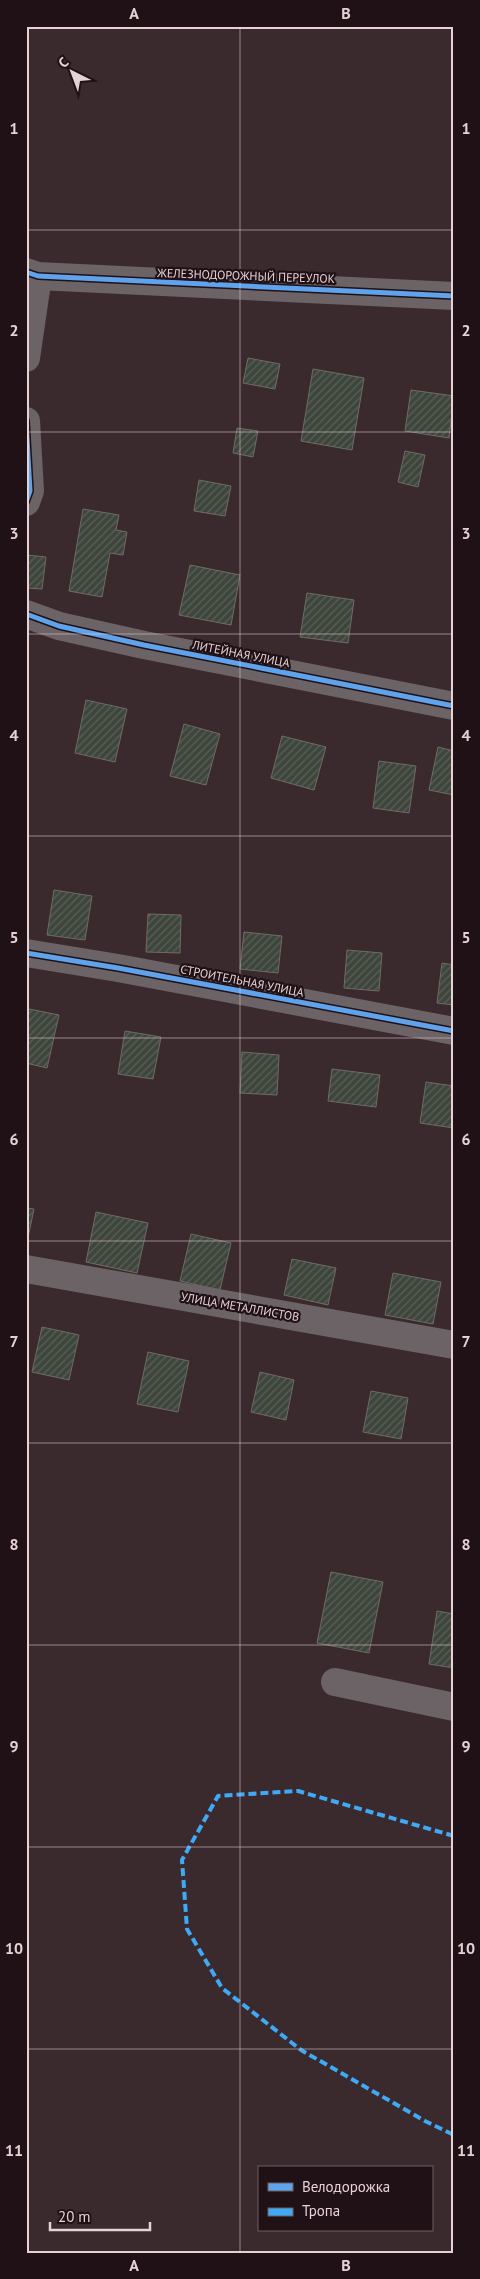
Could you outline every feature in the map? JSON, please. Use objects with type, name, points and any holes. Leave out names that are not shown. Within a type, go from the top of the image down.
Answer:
[{"type":"street","name":"ЖЕЛЕЗНОДОРОЖНЫЙ ПЕРЕУЛОК","points":[[32,274],[454,296]]},
{"type":"street","points":[[26,358],[32,274]]},
{"type":"street","points":[[26,421],[30,491],[26,502]]},
{"type":"street","name":"ЛИТЕЙНАЯ УЛИЦА","points":[[26,614],[59,626],[144,645],[454,706]]},
{"type":"street","name":"СТРОИТЕЛЬНАЯ УЛИЦА","points":[[26,953],[118,968],[454,1031]]},
{"type":"street","name":"УЛИЦА МЕТАЛЛИСТОВ","points":[[26,1269],[454,1345]]},
{"type":"street","points":[[335,1682],[454,1707]]},
{"type":"building","points":[[248,358],[280,364],[275,389],[243,383]]},
{"type":"building","points":[[313,369],[364,378],[352,450],[301,441]]},
{"type":"building","points":[[411,390],[454,396],[449,438],[405,431]]},
{"type":"building","points":[[237,428],[258,431],[253,457],[233,453]]},
{"type":"building","points":[[405,451],[425,455],[418,487],[398,482]]},
{"type":"building","points":[[199,480],[231,486],[225,516],[194,511]]},
{"type":"building","points":[[83,509],[119,515],[116,530],[127,532],[123,555],[110,553],[102,597],[69,591]]},
{"type":"building","points":[[27,555],[46,557],[42,589],[26,588]]},
{"type":"building","points":[[190,565],[240,575],[231,625],[179,615]]},
{"type":"building","points":[[307,593],[354,600],[348,643],[300,637]]},
{"type":"building","points":[[86,700],[127,709],[115,762],[75,753]]},
{"type":"building","points":[[184,724],[220,734],[206,785],[170,776]]},
{"type":"building","points":[[282,736],[326,747],[314,790],[271,778]]},
{"type":"building","points":[[438,747],[454,751],[454,795],[429,790]]},
{"type":"building","points":[[379,761],[416,766],[409,813],[373,808]]},
{"type":"building","points":[[54,890],[92,896],[85,940],[47,935]]},
{"type":"building","points":[[148,914],[181,915],[180,953],[146,952]]},
{"type":"building","points":[[244,932],[282,936],[278,973],[240,969]]},
{"type":"building","points":[[347,950],[382,953],[379,991],[344,988]]},
{"type":"building","points":[[442,963],[454,965],[454,1005],[437,1003]]},
{"type":"building","points":[[29,1009],[59,1015],[47,1068],[26,1063],[26,1020]]},
{"type":"building","points":[[125,1031],[161,1037],[153,1079],[118,1074]]},
{"type":"building","points":[[242,1052],[279,1055],[277,1095],[240,1093]]},
{"type":"building","points":[[332,1069],[380,1075],[376,1107],[328,1101]]},
{"type":"building","points":[[426,1082],[454,1086],[454,1128],[420,1123]]},
{"type":"building","points":[[26,1208],[34,1209],[26,1247]]},
{"type":"building","points":[[96,1212],[148,1223],[137,1273],[86,1262]]},
{"type":"building","points":[[191,1234],[231,1243],[220,1290],[180,1281]]},
{"type":"building","points":[[292,1259],[336,1268],[328,1305],[284,1295]]},
{"type":"building","points":[[393,1273],[441,1282],[433,1324],[385,1315]]},
{"type":"building","points":[[42,1327],[79,1335],[69,1380],[32,1372]]},
{"type":"building","points":[[148,1352],[189,1361],[178,1412],[137,1404]]},
{"type":"building","points":[[260,1372],[294,1380],[286,1420],[251,1412]]},
{"type":"building","points":[[371,1391],[408,1398],[401,1439],[363,1432]]},
{"type":"building","points":[[331,1572],[383,1582],[369,1653],[317,1643]]},
{"type":"building","points":[[437,1611],[454,1614],[454,1668],[429,1664]]},
{"type":"marked path","points":[[454,1836],[298,1791],[218,1796],[182,1860],[187,1929],[222,1988],[301,2050],[425,2121],[454,2135]]},
{"type":"cycle path","points":[[26,272],[38,276],[454,296]]},
{"type":"cycle path","points":[[26,421],[30,491],[26,502]]},
{"type":"cycle path","points":[[26,614],[59,626],[144,645],[454,706]]},
{"type":"cycle path","points":[[26,953],[118,968],[454,1031]]}]
